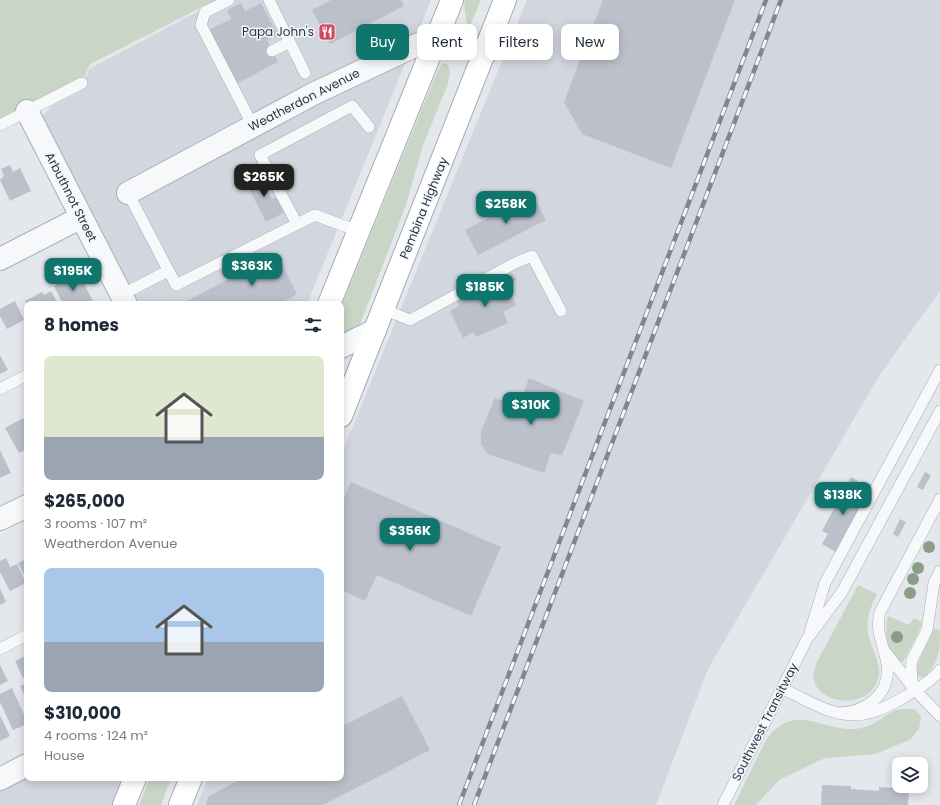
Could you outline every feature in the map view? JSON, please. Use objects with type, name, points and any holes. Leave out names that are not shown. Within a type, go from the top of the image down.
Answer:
[{"type":"main road","points":[[442,24],[452,0]]},
{"type":"main road","name":"Pembina Highway","points":[[496,24],[505,0]]},
{"type":"main road","name":"Pembina Highway","points":[[344,408],[485,54]]},
{"type":"main road","points":[[330,301],[428,60]]},
{"type":"main road","points":[[124,805],[134,781]]},
{"type":"main road","points":[[180,805],[190,781]]},
{"type":"street","name":"Weatherdon Avenue","points":[[128,193],[315,93],[417,45]]},
{"type":"street","points":[[477,51],[485,54]]},
{"type":"street","name":"Arbuthnot Street","points":[[27,111],[80,218],[123,299]]},
{"type":"street","points":[[0,259],[80,218]]},
{"type":"street","points":[[344,346],[375,330]]},
{"type":"street","points":[[0,519],[24,507]]},
{"type":"street","points":[[0,779],[24,767]]},
{"type":"lane","points":[[229,0],[205,12],[201,24],[228,73],[253,126]]},
{"type":"lane","points":[[269,0],[305,73]]},
{"type":"lane","points":[[272,51],[290,42]]},
{"type":"lane","points":[[0,125],[82,83]]},
{"type":"lane","points":[[297,224],[260,155],[352,106],[369,127]]},
{"type":"lane","points":[[128,193],[176,285],[315,215],[358,231]]},
{"type":"lane","points":[[383,310],[410,320],[515,263],[532,256],[561,311]]},
{"type":"lane","points":[[123,299],[168,271]]},
{"type":"lane","name":"Southwest Transitway","points":[[808,640],[825,583],[940,370]]},
{"type":"lane","points":[[0,389],[24,377]]},
{"type":"lane","name":"Southwest Transitway","points":[[723,805],[808,640],[842,592],[940,411]]},
{"type":"lane","points":[[837,713],[857,711],[872,703],[879,696],[887,672],[878,630],[880,612],[940,499]]},
{"type":"lane","points":[[915,690],[912,681],[912,660],[927,630],[934,583],[940,571]]},
{"type":"lane","points":[[0,648],[24,636]]},
{"type":"lane","points":[[882,648],[915,690],[940,716]]},
{"type":"lane","points":[[782,688],[826,710],[837,713],[862,715],[876,712],[889,706],[935,676],[940,670]]},
{"type":"shaded area","points":[[220,0],[431,0],[421,24],[417,24],[417,34],[409,54],[409,24],[356,24],[356,60],[407,60],[308,301],[137,301],[47,129],[43,115],[53,105],[81,91],[89,69]]},
{"type":"shaded area","points":[[527,0],[940,0],[940,291],[879,376],[708,669],[656,805],[197,805],[207,781],[344,781],[344,448],[502,60],[553,60],[553,24],[517,24]]},
{"type":"shaded area","points":[[24,767],[24,781],[134,781],[124,805],[0,805],[0,779]]},
{"type":"green space","points":[[0,0],[216,0],[90,64],[82,83],[0,125]]},
{"type":"green space","points":[[465,0],[481,0],[471,24],[467,24],[464,5]]},
{"type":"green space","points":[[443,63],[448,65],[450,73],[448,84],[423,145],[406,205],[361,322],[354,332],[344,339],[343,301],[437,72]]},
{"type":"green space","points":[[858,585],[877,594],[870,613],[868,632],[878,662],[879,677],[876,685],[863,697],[856,700],[838,700],[823,693],[817,687],[813,678],[817,662]]},
{"type":"green space","points":[[888,616],[909,625],[914,618],[922,622],[903,662],[897,660],[890,649],[886,628]]},
{"type":"green space","points":[[934,628],[940,631],[938,656],[930,672],[925,677],[919,677],[917,673],[919,661]]},
{"type":"green space","points":[[900,709],[915,709],[921,717],[919,729],[910,740],[875,754],[825,758],[779,780],[756,805],[734,805],[766,740],[777,728],[789,722],[800,720],[848,729],[862,728]]},
{"type":"green space","points":[[149,781],[170,781],[161,805],[139,805]]},
{"type":"building","points":[[331,0],[401,0],[404,6],[369,24],[356,24],[356,31],[330,44],[312,10]]},
{"type":"building","points":[[603,0],[735,0],[671,168],[582,134],[564,102],[580,60],[619,60],[619,24],[594,24]]},
{"type":"building","points":[[241,3],[245,11],[261,3],[278,35],[267,40],[278,62],[236,84],[209,30],[231,19],[227,10]]},
{"type":"building","points":[[10,165],[13,172],[20,168],[31,191],[10,201],[0,180],[4,176],[1,169]]},
{"type":"building","points":[[257,172],[272,199],[276,197],[285,212],[266,222],[244,179]]},
{"type":"building","points":[[533,195],[546,220],[478,255],[465,230]]},
{"type":"building","points":[[277,254],[297,294],[285,301],[187,301]]},
{"type":"building","points":[[512,273],[517,280],[506,285],[516,305],[503,312],[508,323],[476,337],[473,332],[463,338],[450,311],[459,306],[457,301]]},
{"type":"building","points":[[80,276],[93,301],[62,301],[54,286],[70,277],[72,280]]},
{"type":"building","points":[[51,291],[56,301],[25,301],[42,292],[44,295]]},
{"type":"building","points":[[15,301],[24,320],[7,329],[0,316],[0,309]]},
{"type":"building","points":[[0,355],[8,370],[0,374]]},
{"type":"building","points":[[529,378],[584,401],[562,455],[551,453],[544,473],[488,454],[481,444],[481,431],[495,398],[519,407]]},
{"type":"building","points":[[23,418],[24,450],[19,453],[5,428]]},
{"type":"building","points":[[0,450],[11,473],[0,478]]},
{"type":"building","points":[[925,472],[931,475],[923,490],[917,487]]},
{"type":"building","points":[[851,477],[858,481],[852,492],[865,499],[836,552],[822,544],[828,534],[822,531]]},
{"type":"building","points":[[351,482],[501,547],[471,616],[377,575],[365,601],[344,591],[344,498]]},
{"type":"building","points":[[900,519],[906,522],[898,537],[893,534]]},
{"type":"building","points":[[6,558],[10,567],[17,564],[24,579],[24,584],[10,591],[0,572],[0,561]]},
{"type":"building","points":[[24,560],[24,575],[18,563]]},
{"type":"building","points":[[0,588],[6,602],[0,605]]},
{"type":"building","points":[[24,656],[24,678],[23,678],[15,661]]},
{"type":"building","points":[[0,665],[8,681],[0,685]]},
{"type":"building","points":[[24,684],[24,694],[20,686]]},
{"type":"building","points":[[12,688],[24,714],[24,725],[13,730],[0,702],[0,694]]},
{"type":"building","points":[[402,696],[430,750],[323,805],[206,805],[209,796],[237,781],[344,781],[344,725]]},
{"type":"building","points":[[0,715],[10,736],[0,741]]},
{"type":"building","points":[[822,785],[851,786],[851,789],[879,791],[879,787],[892,788],[892,793],[909,793],[908,805],[821,805]]},
{"type":"railway","points":[[459,805],[766,0]]},
{"type":"railway","points":[[474,805],[781,0]]},
{"type":"place","name":"Papa John's","points":[[327,32]]}]
